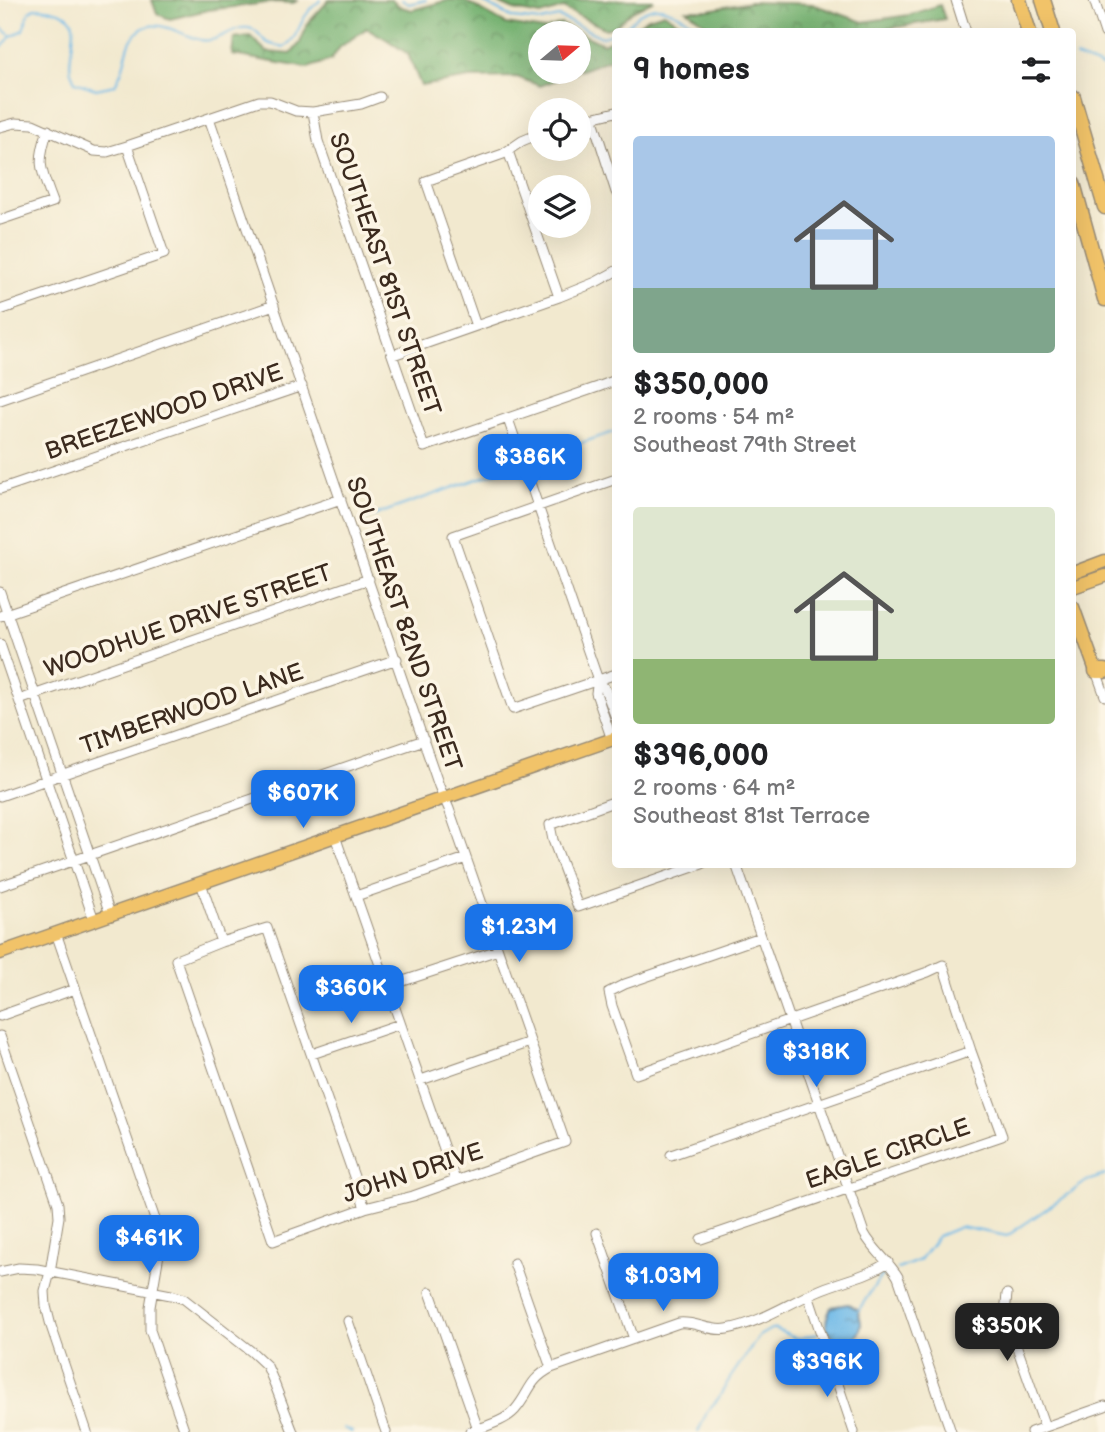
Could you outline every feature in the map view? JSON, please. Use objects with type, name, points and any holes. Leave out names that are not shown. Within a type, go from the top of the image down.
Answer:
[{"type":"highway","points":[[1019,0],[1028,28]]},
{"type":"highway","points":[[1043,0],[1052,28]]},
{"type":"highway","points":[[1076,107],[1105,206]]},
{"type":"highway","points":[[1076,194],[1105,299]]},
{"type":"main road","points":[[1076,572],[1105,561]]},
{"type":"main road","points":[[1076,586],[1105,576]]},
{"type":"main road","points":[[1076,614],[1101,671]]},
{"type":"main road","points":[[0,953],[612,740]]},
{"type":"street","points":[[956,0],[965,28]]},
{"type":"street","points":[[1094,0],[1105,33]]},
{"type":"street","points":[[0,127],[33,124],[87,149],[107,152],[264,100],[290,110],[313,112],[361,104],[380,97]]},
{"type":"street","name":"SOUTHEAST 81ST STREET","points":[[313,112],[318,141],[424,447],[508,419]]},
{"type":"street","points":[[612,113],[592,117],[612,180]]},
{"type":"street","name":"SOUTHEAST 82ND STREET","points":[[209,118],[565,1142]]},
{"type":"street","points":[[0,220],[53,202],[43,174],[41,158],[48,131]]},
{"type":"street","points":[[476,326],[426,181],[495,157],[528,138]]},
{"type":"street","points":[[0,310],[164,254],[127,146]]},
{"type":"street","points":[[508,150],[559,297]]},
{"type":"street","points":[[393,355],[559,297],[612,273]]},
{"type":"street","points":[[0,400],[274,305]]},
{"type":"street","points":[[612,381],[508,419],[598,680],[605,689],[612,707]]},
{"type":"street","name":"BREEZEWOOD DRIVE","points":[[0,489],[302,386]]},
{"type":"street","points":[[612,481],[453,536],[513,709],[612,675]]},
{"type":"street","points":[[4,615],[341,499]]},
{"type":"street","name":"WOODHUE DRIVE STREET","points":[[19,700],[369,579]]},
{"type":"street","points":[[0,592],[4,615],[35,694],[110,914]]},
{"type":"street","points":[[0,644],[94,920]]},
{"type":"street","name":"TIMBERWOOD LANE","points":[[0,796],[397,659]]},
{"type":"street","points":[[1101,671],[1105,696]]},
{"type":"street","points":[[598,680],[596,693],[612,734]]},
{"type":"street","points":[[0,886],[424,740]]},
{"type":"street","points":[[612,802],[550,825],[578,907],[690,868]]},
{"type":"street","points":[[335,836],[455,1180]]},
{"type":"street","points":[[356,896],[466,858]]},
{"type":"street","points":[[737,868],[864,1233],[869,1243],[890,1264],[898,1277],[951,1432]]},
{"type":"street","points":[[201,883],[222,942],[267,928],[365,1208]]},
{"type":"street","points":[[56,933],[158,1228],[160,1248],[150,1307],[150,1330],[185,1432]]},
{"type":"street","points":[[671,1154],[971,1051],[943,965],[636,1074],[609,992],[761,937]]},
{"type":"street","name":"JOHN DRIVE","points":[[222,942],[176,960],[273,1241],[565,1142]]},
{"type":"street","points":[[388,986],[498,950]]},
{"type":"street","points":[[0,1016],[75,989]]},
{"type":"street","points":[[312,1054],[400,1024]]},
{"type":"street","points":[[0,1036],[58,1204],[59,1217],[45,1291],[47,1313],[87,1432]]},
{"type":"street","points":[[421,1080],[530,1042]]},
{"type":"street","name":"EAGLE CIRCLE","points":[[701,1239],[1002,1136],[971,1051]]},
{"type":"street","points":[[597,1233],[634,1339]]},
{"type":"street","points":[[513,1263],[551,1368]]},
{"type":"street","points":[[430,1292],[474,1431],[493,1424],[515,1410],[537,1376],[551,1368],[679,1323],[688,1322],[703,1328],[724,1330],[776,1312],[808,1295],[890,1264]]},
{"type":"street","points":[[0,1272],[19,1268],[50,1272],[184,1299],[267,1366],[293,1432]]},
{"type":"street","points":[[1007,1294],[1005,1313],[1045,1427]]},
{"type":"street","points":[[808,1295],[854,1432]]},
{"type":"street","points":[[348,1321],[386,1432]]},
{"type":"street","points":[[1031,1432],[1105,1406]]},
{"type":"green space","points":[[152,0],[299,0],[293,3],[274,2],[208,10],[170,19],[157,14]]},
{"type":"green space","points":[[329,0],[391,0],[412,10],[449,0],[463,0],[506,24],[528,27],[528,81],[517,77],[470,78],[421,86],[408,54],[367,28],[340,47],[331,60],[308,68],[232,55],[234,38],[250,36],[267,52],[291,54],[300,43],[308,23]]},
{"type":"green space","points":[[492,0],[654,0],[632,11],[616,26],[606,29],[563,8],[541,15],[514,10]]},
{"type":"green space","points":[[750,2],[812,4],[863,22],[909,15],[940,5],[945,19],[892,28],[712,28],[687,10],[709,10]]},
{"type":"green space","points":[[664,13],[687,28],[635,28],[646,19]]},
{"type":"green space","points":[[592,39],[603,44],[612,40],[612,59],[592,66]]},
{"type":"water","points":[[848,1304],[859,1310],[861,1326],[855,1338],[844,1343],[829,1332],[826,1319],[831,1307]]},
{"type":"waterway","points":[[0,27],[11,36],[23,30],[29,12],[34,8],[66,15],[73,25],[70,65],[75,82],[96,89],[115,85],[132,39],[146,27],[170,28],[201,40],[215,39],[246,28],[254,30],[268,43],[284,47],[294,37],[304,18],[321,0]]},
{"type":"waterway","points":[[402,0],[409,4],[426,0]]},
{"type":"waterway","points":[[479,0],[513,18],[541,21],[559,17],[602,37],[612,34]]},
{"type":"waterway","points":[[625,28],[639,14],[655,8],[681,16],[699,28]]},
{"type":"waterway","points":[[0,48],[11,36]]},
{"type":"waterway","points":[[1076,57],[1105,68]]},
{"type":"waterway","points":[[532,460],[612,432]]},
{"type":"waterway","points":[[364,519],[514,466]]},
{"type":"waterway","points":[[898,1269],[920,1260],[938,1236],[960,1227],[1007,1236],[1087,1181],[1105,1175]]},
{"type":"waterway","points":[[858,1311],[881,1276],[889,1273]]},
{"type":"waterway","points":[[698,1432],[708,1410],[759,1336],[771,1329],[797,1339],[817,1334]]},
{"type":"waterway","points":[[343,1428],[352,1432]]}]
